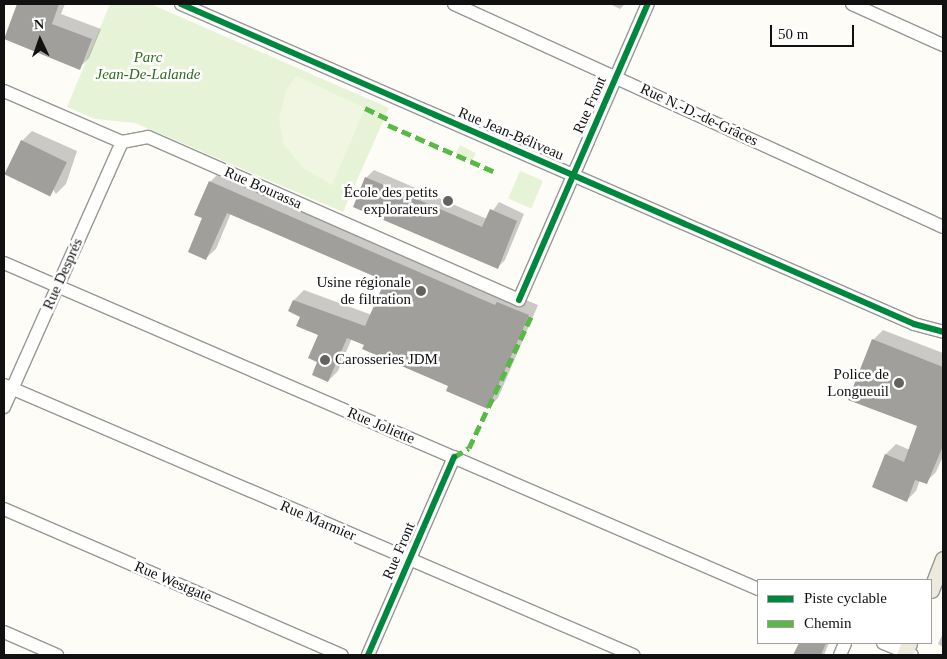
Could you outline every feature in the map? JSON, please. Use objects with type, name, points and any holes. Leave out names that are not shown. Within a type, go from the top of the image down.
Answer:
[{"type":"main road","points":[[932,587],[943,559]]},
{"type":"street","name":"Rue Jean-Béliveau","points":[[181,4],[914,324],[943,332]]},
{"type":"street","name":"Rue N.-D.-de-Grâces","points":[[454,4],[943,227]]},
{"type":"street","name":"Rue Front","points":[[519,300],[648,4]]},
{"type":"street","points":[[852,4],[943,45]]},
{"type":"street","points":[[4,91],[122,142]]},
{"type":"street","name":"Rue Bourassa","points":[[122,142],[148,137],[519,300]]},
{"type":"street","name":"Rue Després","points":[[4,407],[8,387],[58,286],[122,142]]},
{"type":"street","name":"Rue Joliette","points":[[4,263],[757,589]]},
{"type":"street","name":"Rue Marmier","points":[[8,387],[633,655]]},
{"type":"street","name":"Rue Front","points":[[368,655],[454,457]]},
{"type":"street","name":"Rue Westgate","points":[[4,509],[342,655]]},
{"type":"street","points":[[4,632],[57,655]]},
{"type":"street","points":[[886,644],[908,651]]},
{"type":"green space","name":"Parc Jean-De-Lalande","points":[[110,4],[151,4],[389,108],[343,212],[135,123],[95,119],[67,107]]},
{"type":"green space","points":[[296,76],[365,108],[332,185],[303,168],[283,143],[279,119],[286,90]]},
{"type":"green space","points":[[460,145],[476,153],[471,162],[455,154]]},
{"type":"green space","points":[[520,171],[543,181],[531,208],[508,199]]},
{"type":"building","points":[[17,4],[59,4],[52,24],[92,39],[80,70],[4,39]]},
{"type":"building","points":[[21,140],[67,162],[50,197],[4,174]]},
{"type":"building","points":[[365,177],[482,227],[490,209],[517,221],[498,269],[353,207]]},
{"type":"building","name":"Usine régionale de filtration","points":[[209,181],[495,305],[497,302],[529,315],[488,409],[446,391],[448,386],[362,349],[364,345],[347,338],[328,382],[312,375],[317,362],[308,358],[318,335],[296,326],[300,317],[288,311],[293,300],[365,326],[385,281],[227,213],[206,260],[188,252],[202,218],[194,215]]},
{"type":"building","name":"Police de Longueuil","points":[[872,339],[943,367],[943,446],[927,484],[915,480],[907,502],[872,487],[885,454],[904,462],[917,426],[848,400]]},
{"type":"building","points":[[798,644],[826,644],[821,655],[793,655]]},
{"type":"marked path","points":[[365,108],[390,120]]},
{"type":"marked path","points":[[388,125],[493,171]]},
{"type":"marked path","points":[[454,457],[469,448],[532,315]]},
{"type":"cycle path","points":[[181,4],[914,324],[943,332]]},
{"type":"cycle path","points":[[519,300],[648,4]]},
{"type":"cycle path","points":[[368,655],[454,457]]},
{"type":"place","name":"École des petits explorateurs","points":[[448,201]]},
{"type":"place","name":"Usine régionale de filtration","points":[[421,291]]},
{"type":"place","name":"Carosseries JDM","points":[[325,360]]},
{"type":"place","name":"Police de Longueuil","points":[[899,383]]}]
